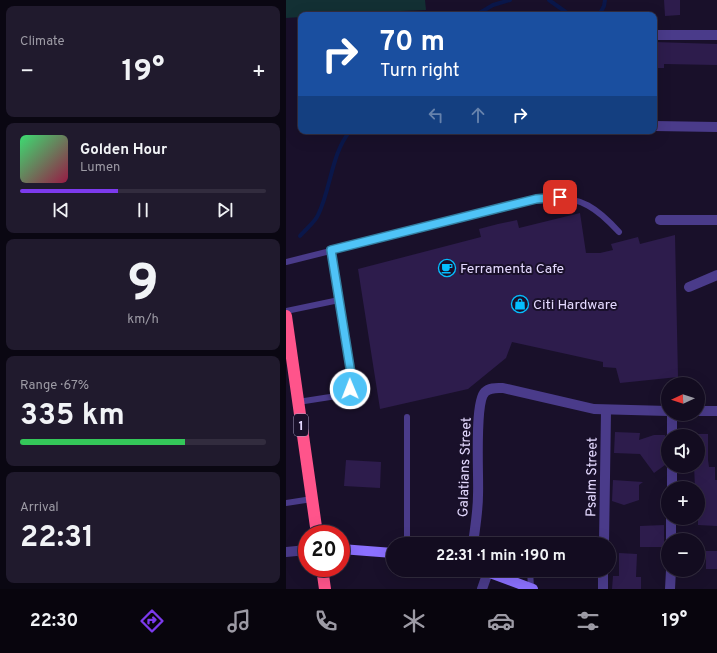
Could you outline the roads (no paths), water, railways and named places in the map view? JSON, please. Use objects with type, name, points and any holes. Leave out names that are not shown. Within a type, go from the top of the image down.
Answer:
[{"type":"highway","name":"1","points":[[286,316],[316,525]]},
{"type":"highway","points":[[323,577],[325,589]]},
{"type":"street","points":[[657,35],[717,35]]},
{"type":"street","points":[[657,126],[717,127]]},
{"type":"street","points":[[660,220],[717,220]]},
{"type":"street","points":[[689,287],[717,276]]},
{"type":"street","name":"Galatians Street","points":[[474,537],[478,496],[480,401],[484,392],[492,388],[503,388],[579,407],[606,411]]},
{"type":"street","points":[[606,411],[661,411]]},
{"type":"street","name":"Psalm Street","points":[[604,537],[606,411]]},
{"type":"street","points":[[705,411],[717,411]]},
{"type":"street","points":[[350,550],[386,552]]},
{"type":"street","points":[[286,552],[298,551]]},
{"type":"street","points":[[482,589],[484,577]]},
{"type":"street","points":[[501,577],[532,589]]},
{"type":"street","points":[[603,577],[603,589]]},
{"type":"street","points":[[670,577],[670,589]]},
{"type":"lane","points":[[286,262],[548,197],[576,199],[593,207],[619,232]]},
{"type":"lane","points":[[298,402],[343,395],[347,393],[352,385],[331,250]]},
{"type":"lane","points":[[286,311],[339,300]]},
{"type":"lane","points":[[407,417],[407,537]]},
{"type":"lane","points":[[286,503],[312,499]]},
{"type":"lane","points":[[531,577],[532,589]]},
{"type":"waterway","points":[[481,12],[493,5],[510,0]]},
{"type":"waterway","points":[[549,0],[566,12]]},
{"type":"waterway","points":[[601,12],[605,0]]},
{"type":"waterway","points":[[300,236],[317,218],[339,150],[348,134]]},
{"type":"place","name":"Ferramenta Cafe","points":[[447,268]]},
{"type":"place","name":"Citi Hardware","points":[[520,304]]}]
